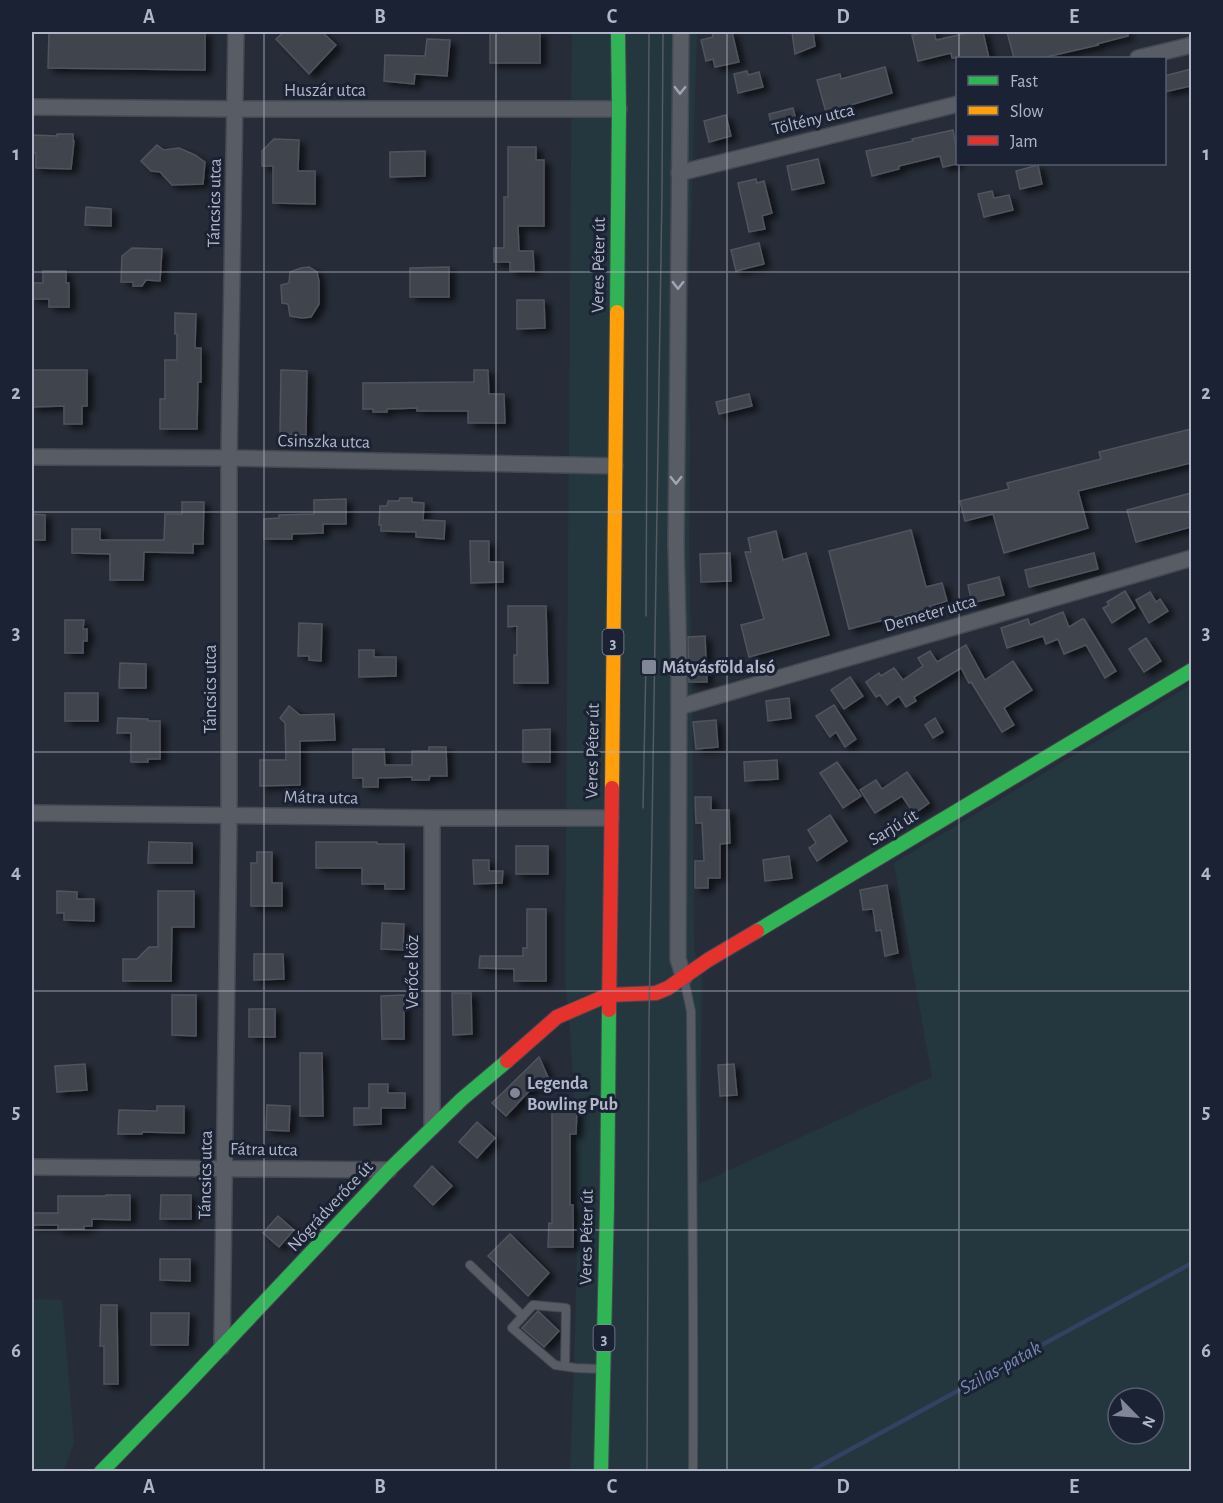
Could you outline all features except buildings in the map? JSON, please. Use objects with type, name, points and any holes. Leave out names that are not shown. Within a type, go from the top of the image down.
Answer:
[{"type":"main road","name":"Veres Péter út","points":[[601,1472],[607,1205],[618,32]]},
{"type":"main road","name":"Sarjú út","points":[[608,995],[656,993],[668,988],[708,960],[1191,670]]},
{"type":"main road","name":"Nógrádverőce út","points":[[101,1472],[432,1126],[557,1017],[608,995]]},
{"type":"street","name":"Táncsics utca","points":[[222,1347],[229,815],[229,458],[236,32]]},
{"type":"street","points":[[681,32],[676,532],[678,959],[684,978]]},
{"type":"street","points":[[1142,57],[1191,45]]},
{"type":"street","name":"Töltény utca","points":[[678,173],[956,104]]},
{"type":"street","name":"Huszár utca","points":[[32,106],[235,109],[619,109]]},
{"type":"street","name":"Csinszka utca","points":[[32,457],[229,458],[615,466]]},
{"type":"street","name":"Demeter utca","points":[[678,707],[1191,558]]},
{"type":"street","name":"Mátra utca","points":[[32,813],[610,818]]},
{"type":"street","name":"Verőce köz","points":[[432,818],[432,1126]]},
{"type":"street","name":"Fátra utca","points":[[32,1167],[389,1170]]},
{"type":"lane","points":[[684,978],[691,1011],[693,1472]]},
{"type":"lane","points":[[470,1265],[523,1316]]},
{"type":"lane","points":[[565,1366],[566,1308],[533,1305],[512,1328],[555,1365],[565,1366],[603,1369]]},
{"type":"shaded area","points":[[572,32],[697,32],[688,307],[688,398],[694,950],[702,977],[699,1184],[932,1077],[894,863],[1191,685],[1191,1471],[570,1472],[577,1224],[571,1039],[565,978]]},
{"type":"shaded area","points":[[32,1299],[62,1300],[74,1443],[63,1471],[32,1471]]},
{"type":"waterway","name":"Szilas-patak","points":[[809,1472],[1192,1263]]},
{"type":"tram line","points":[[646,616],[649,32]]},
{"type":"tram line","points":[[647,1472],[649,1021],[663,32]]},
{"type":"tram line","points":[[643,808],[646,661]]},
{"type":"traffic: fast","points":[[617,312],[618,32]]},
{"type":"traffic: fast","points":[[757,931],[1192,670]]},
{"type":"traffic: fast","points":[[601,1472],[609,1010]]},
{"type":"traffic: fast","points":[[101,1472],[389,1170],[462,1099],[507,1061]]},
{"type":"traffic: slow","points":[[612,788],[617,312]]},
{"type":"traffic: jam","points":[[609,1010],[612,788]]},
{"type":"traffic: jam","points":[[507,1061],[557,1017],[608,995],[656,993],[668,988],[708,960],[757,931]]},
{"type":"place","name":"Mátyásföld alsó","points":[[649,667]]},
{"type":"place","name":"Legenda Bowling Pub","points":[[515,1093]]}]
